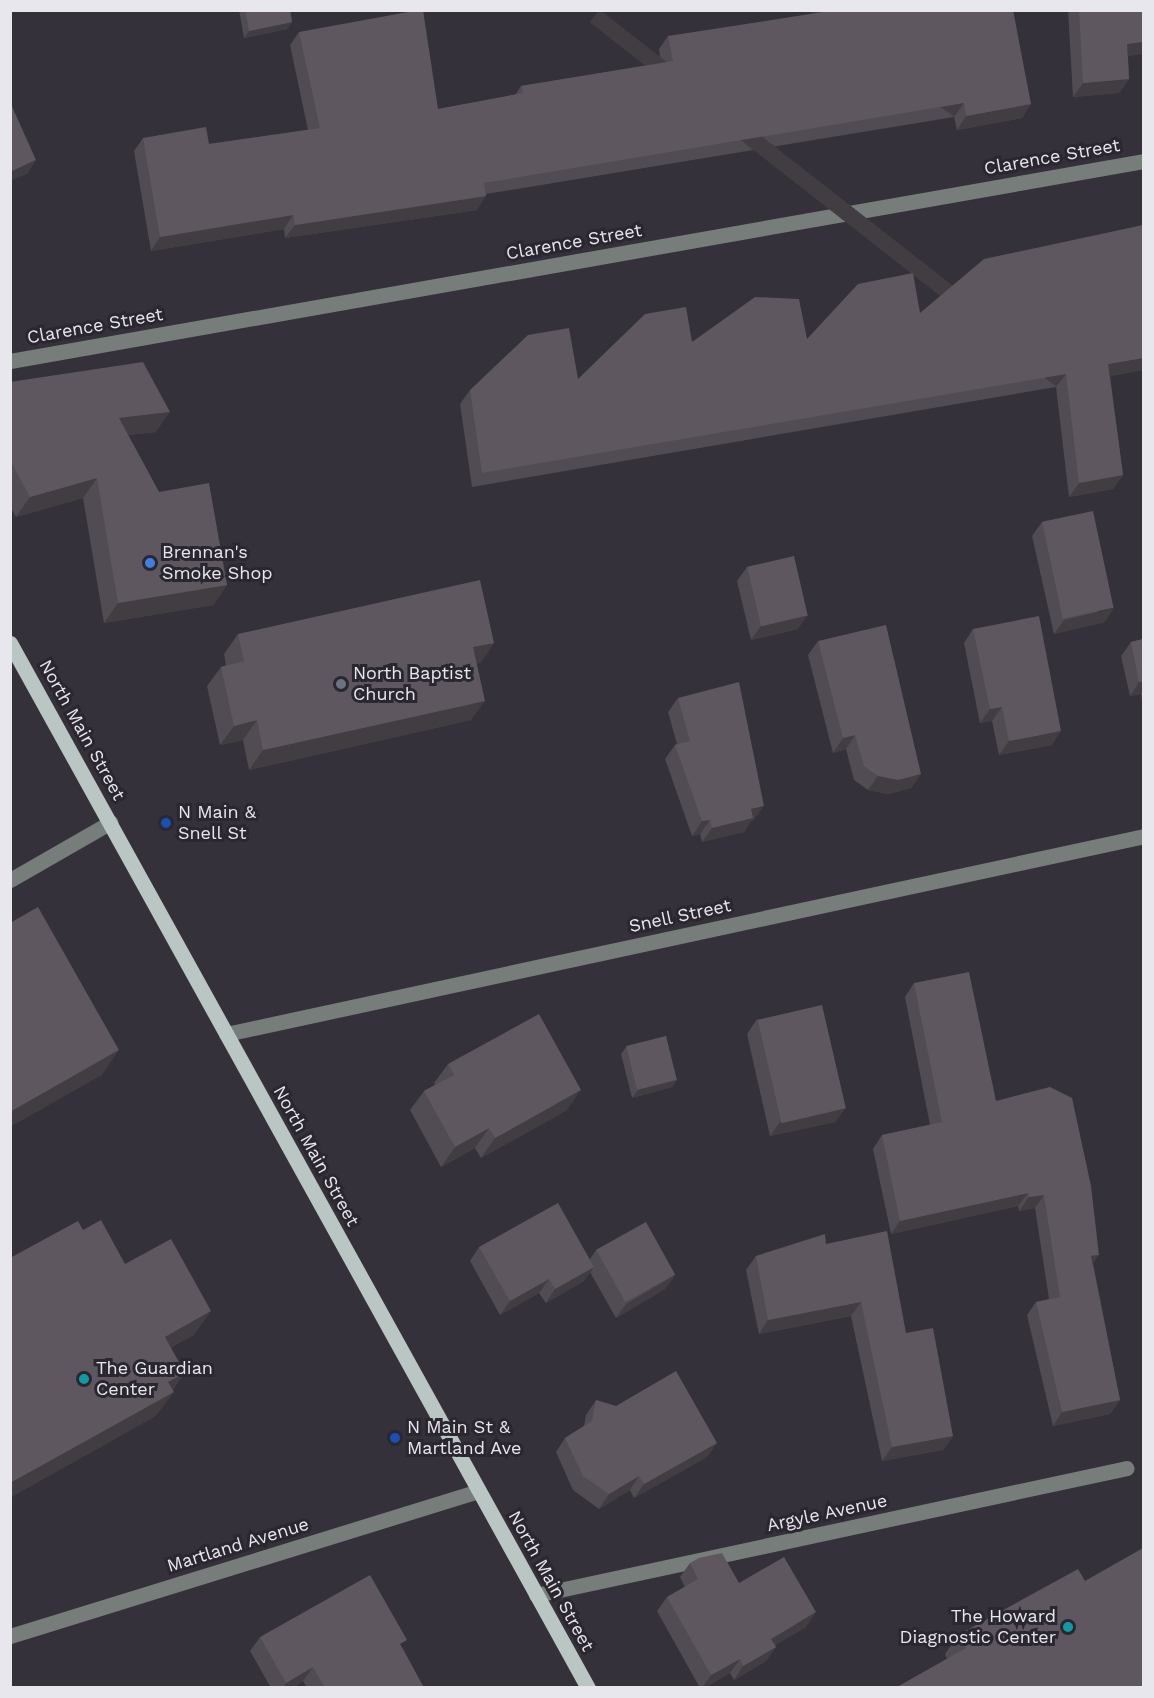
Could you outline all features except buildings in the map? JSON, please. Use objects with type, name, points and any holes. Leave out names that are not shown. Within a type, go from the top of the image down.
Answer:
[{"type":"main road","name":"North Main Street","points":[[10,643],[588,1688]]},
{"type":"street","name":"Clarence Street","points":[[10,361],[1143,161]]},
{"type":"street","points":[[10,880],[111,822]]},
{"type":"street","name":"Snell Street","points":[[226,1034],[1143,836]]},
{"type":"street","name":"Argyle Avenue","points":[[536,1595],[1127,1468]]},
{"type":"street","name":"Martland Avenue","points":[[10,1636],[478,1491]]},
{"type":"place","name":"Brennan's Smoke Shop","points":[[150,563]]},
{"type":"place","name":"North Baptist Church","points":[[341,684]]},
{"type":"place","name":"N Main & Snell St","points":[[166,823]]},
{"type":"place","name":"The Guardian Center","points":[[84,1379]]},
{"type":"place","name":"N Main St & Martland Ave","points":[[395,1438]]},
{"type":"place","name":"The Howard Diagnostic Center","points":[[1068,1627]]}]
